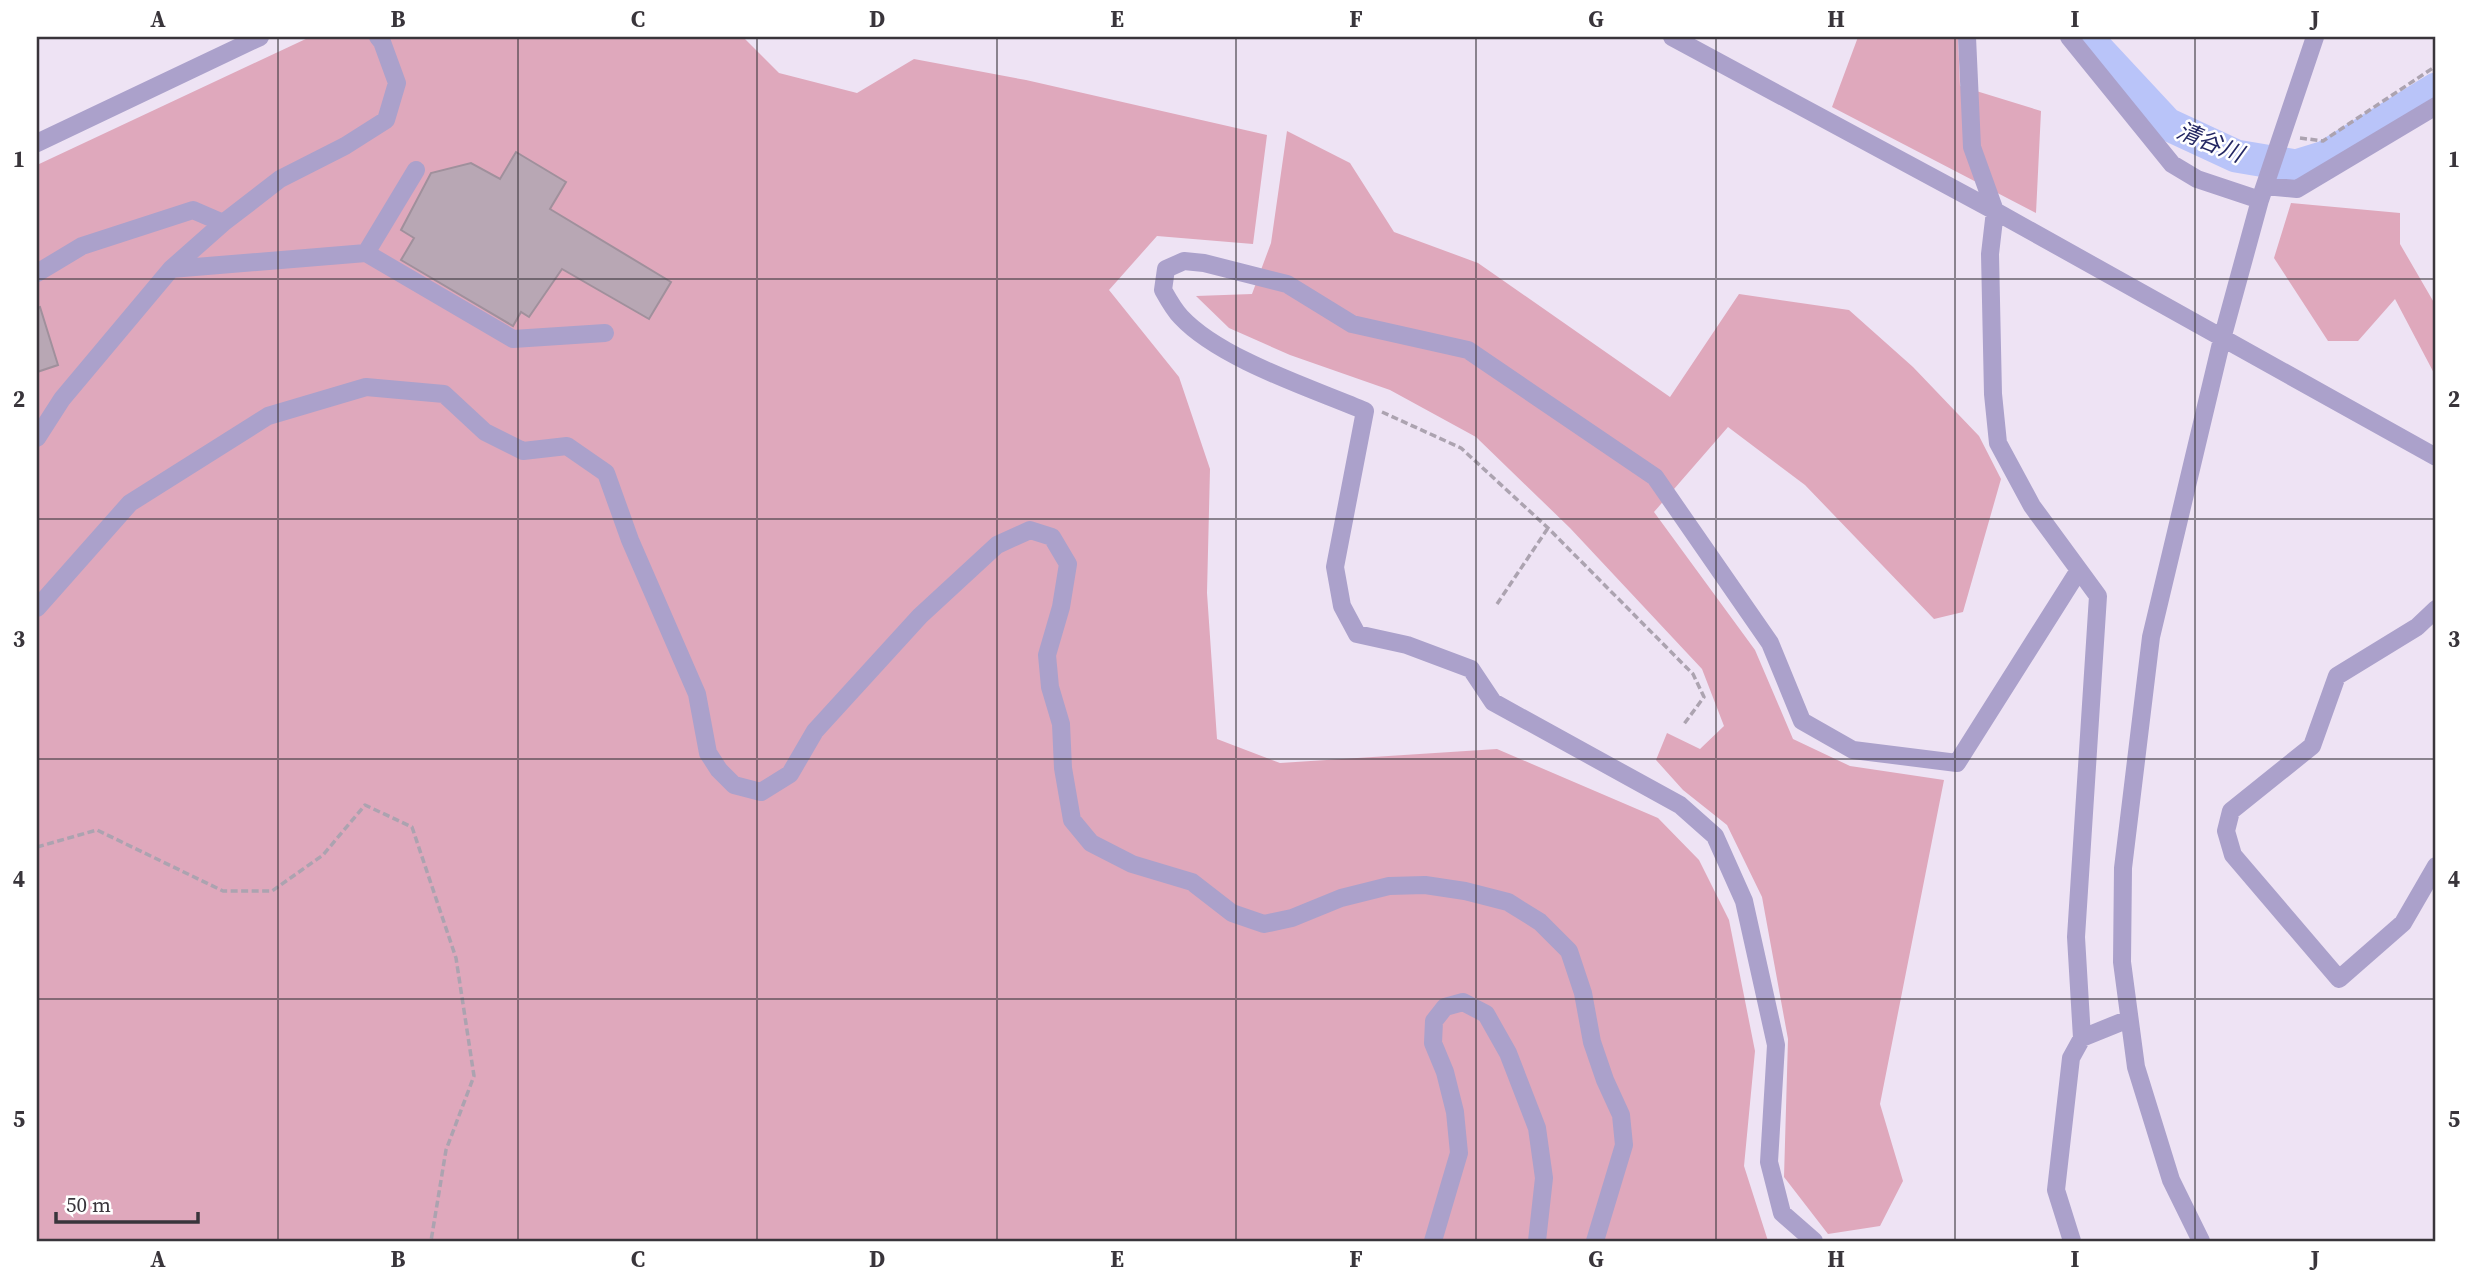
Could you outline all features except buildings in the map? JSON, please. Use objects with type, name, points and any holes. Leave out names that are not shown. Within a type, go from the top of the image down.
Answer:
[{"type":"street","points":[[37,143],[260,37]]},
{"type":"street","points":[[37,438],[62,399],[171,269],[223,223],[280,179],[345,146],[386,120],[397,83],[378,37]]},
{"type":"street","points":[[1672,37],[1994,211],[2436,457]]},
{"type":"street","points":[[1967,37],[1972,147],[1994,211],[1990,254],[1993,394],[1998,443],[2032,506],[2098,596],[2076,937],[2082,1038],[2071,1058],[2056,1190],[2072,1241]]},
{"type":"street","points":[[2069,37],[2172,164],[2197,180],[2263,193],[2297,189],[2436,106]]},
{"type":"street","points":[[2201,1241],[2171,1180],[2136,1067],[2122,962],[2123,868],[2151,637],[2222,339],[2263,193],[2315,37]]},
{"type":"street","points":[[366,253],[416,170]]},
{"type":"street","points":[[37,273],[82,246],[193,210],[223,223]]},
{"type":"street","points":[[171,269],[366,253],[513,339],[605,333]]},
{"type":"street","points":[[1814,1241],[1782,1213],[1769,1162],[1776,1045],[1744,901],[1715,836],[1681,805],[1493,702],[1472,669],[1407,645],[1357,634],[1342,606],[1335,568],[1365,411],[1266,370],[1213,343],[1180,317],[1163,290],[1166,269],[1184,261],[1205,263],[1287,284],[1352,324],[1468,350],[1655,477],[1770,643],[1802,721],[1853,750],[1957,763],[2079,570]]},
{"type":"street","points":[[37,608],[130,503],[268,416],[366,387],[444,394],[485,432],[523,451],[567,446],[606,473],[630,540],[697,694],[708,753],[719,770],[734,785],[761,792],[790,774],[815,731],[920,616],[997,545],[1030,530],[1052,537],[1068,564],[1061,607],[1047,655],[1050,687],[1061,724],[1063,768],[1072,820],[1091,843],[1132,864],[1192,882],[1232,914],[1264,924],[1292,918],[1341,898],[1377,889],[1425,885],[1465,891],[1508,902],[1540,922],[1569,951],[1583,993],[1592,1042],[1621,1115],[1624,1145],[1595,1241]]},
{"type":"street","points":[[2436,609],[2417,627],[2337,676],[2312,746],[2231,811],[2225,831],[2233,855],[2339,979],[2403,923],[2436,866]]},
{"type":"street","points":[[1433,1241],[1459,1153],[1455,1112],[1445,1072],[1433,1043],[1434,1021],[1444,1007],[1463,1002],[1486,1014],[1508,1053],[1537,1128],[1544,1178],[1537,1241]]},
{"type":"street","points":[[2082,1038],[2129,1019]]},
{"type":"path","points":[[2282,136],[2323,141],[2436,66]]},
{"type":"path","points":[[1365,411],[1385,412],[1461,448],[1548,528],[1693,674],[1704,697],[1684,724]]},
{"type":"path","points":[[1497,604],[1548,528]]},
{"type":"path","points":[[37,847],[97,830],[223,891],[272,891],[323,855],[365,805],[412,827],[456,958],[474,1076],[446,1150],[431,1241]]},
{"type":"shaded area","points":[[310,37],[743,37],[779,73],[857,93],[914,59],[1026,80],[1267,135],[1253,244],[1157,236],[1109,290],[1179,377],[1210,469],[1207,593],[1217,739],[1280,763],[1497,749],[1658,818],[1699,860],[1729,920],[1755,1051],[1744,1166],[1768,1241],[37,1241],[37,165]]},
{"type":"shaded area","points":[[1858,37],[1958,37],[1960,86],[2041,111],[2036,213],[1832,107]]},
{"type":"shaded area","points":[[1287,131],[1350,163],[1394,232],[1478,263],[1670,397],[1739,294],[1849,310],[1913,367],[1979,436],[2001,479],[1963,612],[1934,619],[1805,485],[1728,427],[1654,512],[1755,650],[1793,739],[1850,766],[1944,780],[1880,1104],[1903,1181],[1880,1226],[1828,1234],[1784,1177],[1788,1039],[1762,897],[1727,825],[1683,790],[1656,760],[1667,733],[1700,749],[1724,726],[1702,669],[1570,528],[1476,437],[1390,390],[1290,355],[1229,328],[1196,296],[1252,294],[1271,243]]},
{"type":"shaded area","points":[[2291,203],[2400,213],[2400,244],[2436,306],[2436,377],[2395,299],[2358,341],[2328,341],[2274,258]]},
{"type":"waterway","name":"清谷川","points":[[2086,37],[2167,124],[2236,156],[2296,166],[2325,157],[2436,89]]}]
